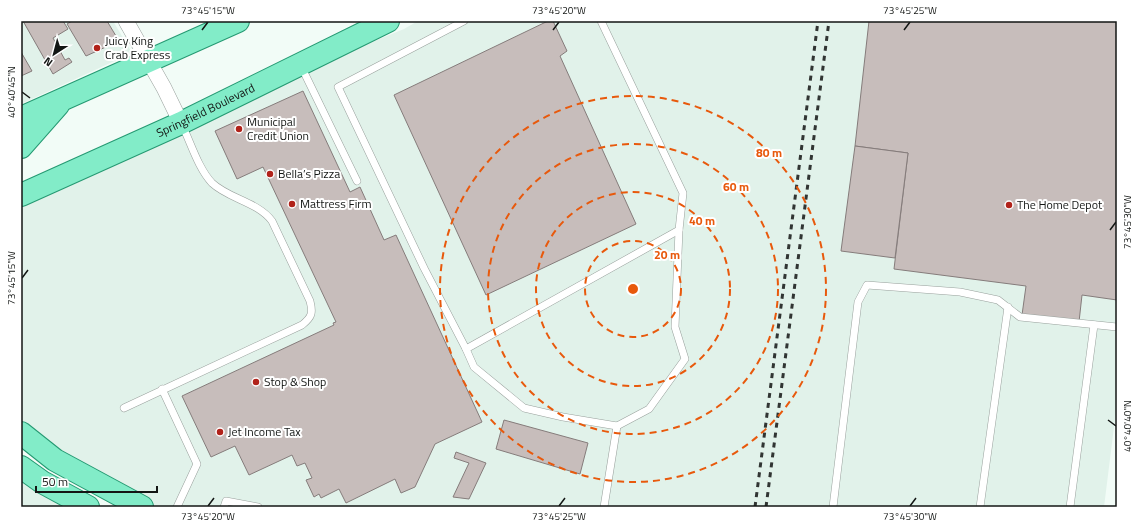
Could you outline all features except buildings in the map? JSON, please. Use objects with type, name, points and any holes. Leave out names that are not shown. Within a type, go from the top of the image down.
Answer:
[{"type":"main road","points":[[21,118],[238,21]]},
{"type":"main road","name":"Springfield Boulevard","points":[[21,195],[181,123],[388,21]]},
{"type":"main road","points":[[21,147],[63,99]]},
{"type":"main road","points":[[21,433],[55,460],[142,507]]},
{"type":"main road","points":[[21,466],[42,482],[88,507]]},
{"type":"street","points":[[126,21],[149,61],[181,123]]},
{"type":"lane","points":[[464,21],[338,87],[424,268],[466,349],[474,368],[524,408],[563,417],[617,426],[649,410],[685,359],[675,327],[679,230],[683,193],[601,21]]},
{"type":"lane","points":[[300,64],[357,181]]},
{"type":"lane","points":[[124,408],[302,324],[309,319],[312,312],[310,301],[268,215],[213,184],[205,174],[181,123]]},
{"type":"lane","points":[[466,349],[679,230]]},
{"type":"lane","points":[[833,507],[858,302],[867,285],[960,292],[998,300],[1020,317],[1117,327]]},
{"type":"lane","points":[[980,507],[1008,307]]},
{"type":"lane","points":[[1070,507],[1094,325]]},
{"type":"lane","points":[[162,389],[197,464],[177,507]]},
{"type":"lane","points":[[604,507],[617,426]]},
{"type":"lane","points":[[224,507],[226,501],[258,507]]},
{"type":"shaded area","points":[[21,21],[113,21],[132,53],[21,104]]},
{"type":"shaded area","points":[[418,21],[1117,21],[1117,403],[1104,507],[154,507],[52,452],[21,424],[21,201],[315,65],[404,29]]},
{"type":"shaded area","points":[[21,470],[71,507],[21,507]]},
{"type":"railway","points":[[755,507],[818,21]]},
{"type":"railway","points":[[766,507],[829,21]]},
{"type":"place","name":"Juicy King Crab Express","points":[[97,48]]},
{"type":"place","name":"Municipal Credit Union","points":[[239,129]]},
{"type":"place","name":"Bella’s Pizza","points":[[270,174]]},
{"type":"place","name":"Mattress Firm","points":[[292,204]]},
{"type":"place","name":"The Home Depot","points":[[1009,205]]},
{"type":"place","name":"Stop & Shop","points":[[256,382]]},
{"type":"place","name":"Jet Income Tax","points":[[220,432]]}]
